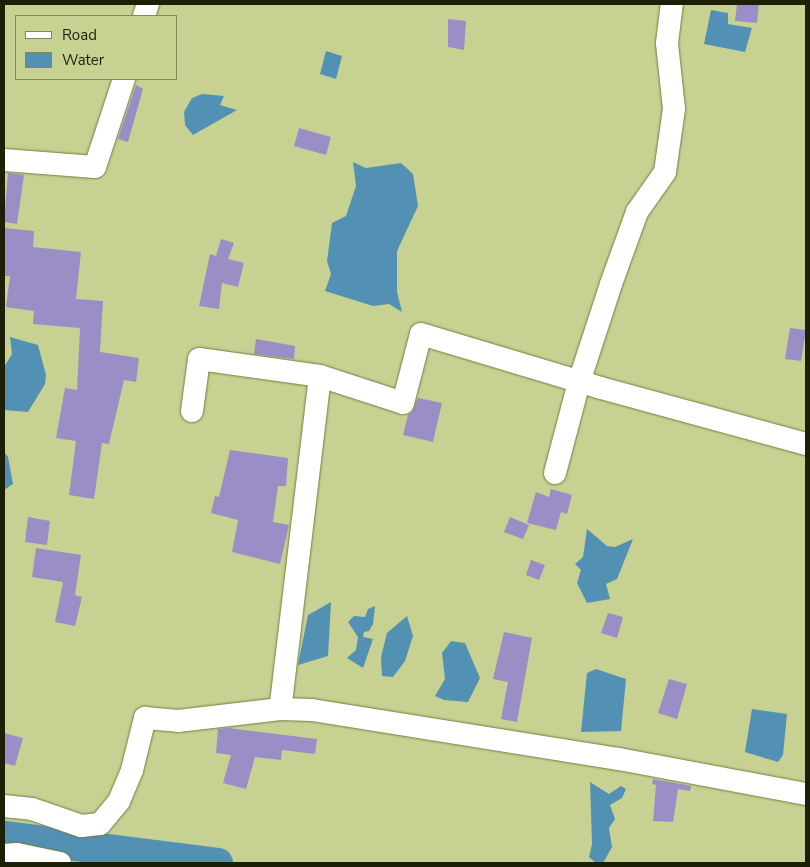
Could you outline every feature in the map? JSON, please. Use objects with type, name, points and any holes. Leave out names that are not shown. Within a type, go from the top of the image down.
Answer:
[{"type":"street","points":[[555,473],[579,382],[637,212],[665,172],[674,109],[667,43],[672,4]]},
{"type":"street","points":[[4,160],[95,166],[124,80]]},
{"type":"street","points":[[192,411],[199,359],[320,376],[403,403],[421,334],[579,382],[806,444]]},
{"type":"street","points":[[280,710],[320,376]]},
{"type":"street","points":[[4,806],[32,809],[81,826],[100,824],[119,801],[132,770],[145,718],[178,721],[280,710],[312,710],[619,758],[806,794]]},
{"type":"street","points":[[4,855],[17,854],[60,863]]},
{"type":"water","points":[[711,10],[728,13],[728,24],[752,28],[745,52],[704,44]]},
{"type":"water","points":[[326,51],[342,56],[336,79],[320,74]]},
{"type":"water","points":[[202,94],[224,96],[220,105],[237,110],[193,135],[185,125],[184,112],[192,98]]},
{"type":"water","points":[[353,162],[366,168],[401,163],[413,174],[418,206],[397,251],[397,292],[402,312],[389,304],[373,306],[325,291],[331,274],[327,261],[332,223],[346,216],[356,186]]},
{"type":"water","points":[[10,337],[38,345],[46,375],[45,384],[28,412],[4,410],[4,367],[12,354]]},
{"type":"water","points":[[4,452],[8,457],[13,484],[4,490]]},
{"type":"water","points":[[587,529],[607,546],[615,547],[633,539],[617,579],[606,584],[610,599],[587,603],[577,583],[581,570],[575,564],[583,557]]},
{"type":"water","points":[[331,602],[328,656],[298,665],[308,615]]},
{"type":"water","points":[[375,606],[373,624],[369,631],[364,632],[363,637],[373,639],[363,668],[347,658],[356,650],[358,637],[348,622],[354,616],[365,617],[368,609]]},
{"type":"water","points":[[407,616],[413,636],[405,661],[393,677],[382,676],[381,657],[387,633]]},
{"type":"water","points":[[451,641],[465,643],[480,678],[468,702],[444,700],[435,696],[445,679],[442,653]]},
{"type":"water","points":[[596,669],[626,679],[621,731],[581,732],[587,673]]},
{"type":"water","points":[[752,709],[787,714],[783,755],[778,762],[745,752]]},
{"type":"water","points":[[590,782],[609,794],[621,786],[626,789],[622,798],[610,805],[615,819],[609,828],[612,847],[603,863],[596,863],[589,857],[592,844]]},
{"type":"building","points":[[737,4],[759,4],[757,23],[735,21]]},
{"type":"building","points":[[448,19],[466,21],[464,50],[448,47]]},
{"type":"building","points":[[136,85],[143,89],[128,142],[118,139]]},
{"type":"building","points":[[299,128],[331,137],[326,155],[294,146]]},
{"type":"building","points":[[8,173],[24,175],[17,224],[4,222]]},
{"type":"building","points":[[5,228],[34,231],[33,247],[81,252],[76,299],[103,301],[100,352],[139,358],[136,382],[124,380],[109,444],[102,443],[94,499],[69,495],[76,441],[56,438],[65,388],[77,390],[80,328],[33,324],[34,311],[6,307],[10,276],[4,276]]},
{"type":"building","points":[[221,239],[234,243],[228,259],[244,263],[238,287],[222,283],[219,309],[199,306],[210,254],[216,256]]},
{"type":"building","points":[[790,328],[806,330],[801,361],[785,359]]},
{"type":"building","points":[[256,339],[295,346],[294,359],[254,354]]},
{"type":"building","points":[[418,398],[442,403],[433,442],[403,435],[408,415],[412,412]]},
{"type":"building","points":[[230,450],[288,458],[286,486],[278,486],[273,522],[289,525],[280,564],[232,552],[238,520],[211,513],[215,496],[219,497]]},
{"type":"building","points":[[551,489],[572,495],[567,514],[561,512],[556,530],[527,523],[536,492],[549,497]]},
{"type":"building","points":[[28,517],[50,521],[47,545],[25,542]]},
{"type":"building","points":[[510,517],[529,525],[523,539],[504,532]]},
{"type":"building","points":[[36,548],[81,555],[75,595],[82,597],[75,626],[55,622],[63,582],[32,577]]},
{"type":"building","points":[[531,560],[545,565],[539,580],[526,575]]},
{"type":"building","points":[[608,613],[623,617],[617,638],[601,633]]},
{"type":"building","points":[[504,632],[532,638],[517,722],[501,719],[508,682],[493,679]]},
{"type":"building","points":[[669,679],[687,684],[677,719],[658,713]]},
{"type":"building","points":[[228,728],[317,739],[315,754],[282,750],[281,760],[255,757],[246,789],[223,783],[231,755],[216,753],[218,729]]},
{"type":"building","points":[[4,733],[23,738],[15,766],[4,763]]},
{"type":"building","points":[[653,779],[691,786],[690,791],[678,789],[673,822],[653,821],[656,785],[652,784]]},
{"type":"waterway","points":[[4,836],[217,863]]}]
